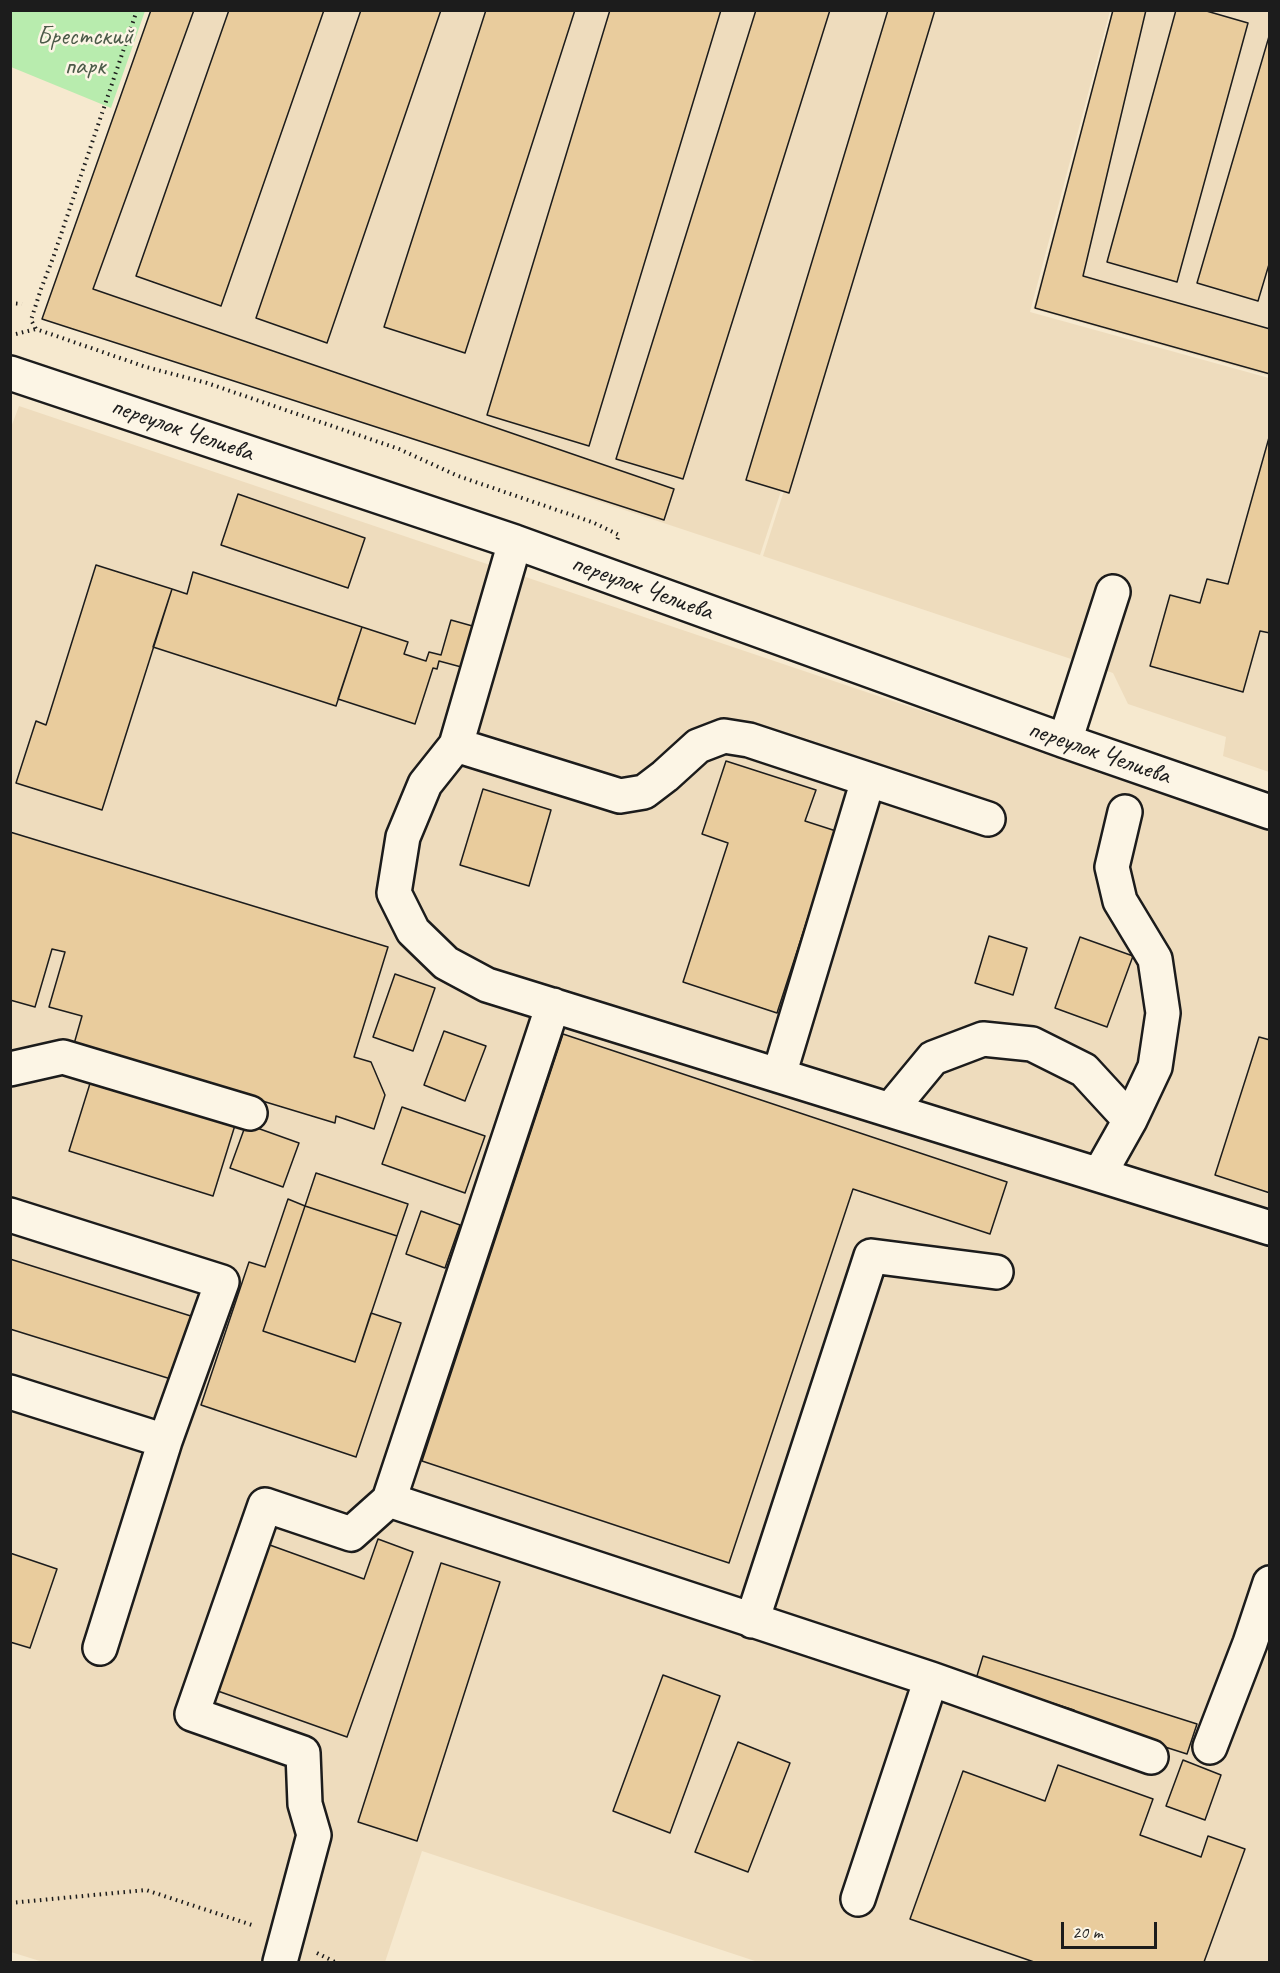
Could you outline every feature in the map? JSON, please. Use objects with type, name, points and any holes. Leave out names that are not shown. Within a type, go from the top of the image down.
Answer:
[{"type":"street","name":"переулок Челиева","points":[[10,373],[515,542],[1065,741],[1269,812]]},
{"type":"street","points":[[515,542],[456,745],[425,784],[403,837],[394,893],[413,931],[447,963],[487,985],[1269,1228]]},
{"type":"street","points":[[1065,741],[1113,592]]},
{"type":"street","points":[[456,745],[620,796],[644,792],[698,746],[723,736],[749,741],[988,819]]},
{"type":"street","points":[[779,1075],[868,780]]},
{"type":"street","points":[[1099,1175],[1130,1120],[1155,1067],[1163,1013],[1155,959],[1120,901],[1112,867],[1125,812]]},
{"type":"street","points":[[284,1949],[314,1835],[305,1804],[303,1754],[192,1714],[264,1505],[351,1534],[389,1500],[553,1005]]},
{"type":"street","points":[[890,1110],[933,1058],[983,1039],[1032,1044],[1084,1070],[1130,1120]]},
{"type":"street","points":[[10,1069],[63,1057],[250,1113]]},
{"type":"street","points":[[10,1215],[222,1282],[165,1441],[100,1648]]},
{"type":"street","points":[[752,1621],[871,1256],[996,1272]]},
{"type":"street","points":[[10,1392],[165,1441]]},
{"type":"street","points":[[389,1500],[931,1679],[1151,1757]]},
{"type":"street","points":[[1210,1747],[1250,1643],[1269,1583]]},
{"type":"street","points":[[858,1899],[931,1679]]},
{"type":"path","points":[[36,329],[31,320],[138,10]]},
{"type":"path","points":[[10,303],[22,304]]},
{"type":"path","points":[[16,334],[36,329],[146,367],[207,383],[399,449],[458,476],[592,522],[619,535],[608,575]]},
{"type":"path","points":[[10,1903],[146,1890],[284,1949],[335,1962]]},
{"type":"shaded area","points":[[151,11],[1110,11],[1030,312],[1269,378],[1269,772],[1223,756],[1226,737],[1128,704],[1113,673],[763,556],[930,36],[760,555],[43,317]]},
{"type":"shaded area","points":[[1112,11],[1269,11],[1269,376],[1033,309]]},
{"type":"shaded area","points":[[19,406],[1269,828],[1269,1962],[758,1962],[422,1851],[385,1962],[43,1962],[11,1952],[10,430]]},
{"type":"green space","name":"Брестский парк","points":[[10,11],[145,11],[111,108],[11,67]]},
{"type":"building","points":[[151,10],[194,10],[93,289],[674,489],[664,520],[42,319]]},
{"type":"building","points":[[229,10],[324,10],[221,306],[136,276]]},
{"type":"building","points":[[361,10],[441,10],[327,343],[256,318]]},
{"type":"building","points":[[486,10],[575,10],[465,353],[384,327]]},
{"type":"building","points":[[610,10],[721,10],[589,446],[487,415]]},
{"type":"building","points":[[756,10],[830,10],[683,479],[616,459]]},
{"type":"building","points":[[888,10],[935,10],[789,493],[746,480]]},
{"type":"building","points":[[1113,10],[1146,10],[1083,276],[1270,329],[1270,374],[1035,308]]},
{"type":"building","points":[[1176,10],[1203,10],[1248,23],[1177,282],[1107,262]]},
{"type":"building","points":[[1270,33],[1270,261],[1258,301],[1197,283]]},
{"type":"building","points":[[1270,434],[1270,633],[1260,631],[1243,692],[1150,666],[1170,595],[1200,603],[1207,579],[1228,584]]},
{"type":"building","points":[[238,494],[365,538],[348,588],[221,545]]},
{"type":"building","points":[[96,565],[172,589],[102,810],[16,783],[36,721],[46,725]]},
{"type":"building","points":[[193,572],[362,627],[336,706],[153,647],[172,589],[187,594]]},
{"type":"building","points":[[451,620],[476,627],[465,668],[439,661],[437,669],[433,668],[415,724],[338,699],[362,627],[408,642],[404,654],[426,661],[429,652],[441,655]]},
{"type":"building","points":[[726,761],[816,790],[805,821],[836,831],[777,1013],[683,982],[728,843],[702,834]]},
{"type":"building","points":[[483,789],[551,810],[529,886],[460,865]]},
{"type":"building","points":[[10,832],[388,947],[354,1057],[371,1062],[385,1095],[374,1129],[336,1116],[335,1123],[74,1044],[82,1016],[49,1007],[65,952],[52,949],[35,1007],[10,1000]]},
{"type":"building","points":[[989,936],[1027,948],[1013,995],[975,983]]},
{"type":"building","points":[[1080,937],[1133,956],[1107,1027],[1055,1008]]},
{"type":"building","points":[[395,974],[435,988],[413,1051],[373,1037]]},
{"type":"building","points":[[444,1031],[486,1046],[465,1101],[424,1085]]},
{"type":"building","points":[[563,1034],[1007,1182],[990,1234],[853,1189],[729,1563],[422,1461]]},
{"type":"building","points":[[1259,1037],[1270,1040],[1270,1193],[1215,1175]]},
{"type":"building","points":[[92,1077],[236,1122],[213,1196],[69,1151]]},
{"type":"building","points":[[402,1107],[485,1136],[465,1193],[382,1164]]},
{"type":"building","points":[[246,1124],[299,1143],[283,1187],[230,1168]]},
{"type":"building","points":[[316,1173],[408,1204],[397,1236],[305,1206]]},
{"type":"building","points":[[288,1199],[305,1206],[263,1331],[355,1362],[371,1313],[401,1323],[356,1457],[201,1405],[249,1262],[265,1267]]},
{"type":"building","points":[[305,1206],[397,1236],[355,1362],[263,1331]]},
{"type":"building","points":[[421,1211],[460,1225],[445,1268],[406,1254]]},
{"type":"building","points":[[10,1259],[194,1317],[174,1380],[10,1329]]},
{"type":"building","points":[[378,1539],[413,1552],[347,1737],[215,1690],[267,1544],[364,1579]]},
{"type":"building","points":[[10,1553],[57,1569],[30,1648],[10,1642]]},
{"type":"building","points":[[441,1563],[500,1582],[417,1841],[358,1822]]},
{"type":"building","points":[[983,1656],[1197,1724],[1187,1754],[1071,1717],[1074,1710],[976,1679]]},
{"type":"building","points":[[663,1675],[720,1696],[670,1833],[613,1811]]},
{"type":"building","points":[[738,1742],[790,1763],[748,1872],[695,1852]]},
{"type":"building","points":[[1183,1760],[1221,1775],[1205,1820],[1166,1806]]},
{"type":"building","points":[[1058,1765],[1153,1799],[1140,1835],[1201,1857],[1208,1836],[1245,1849],[1204,1962],[1034,1962],[910,1919],[963,1771],[1045,1801]]}]
